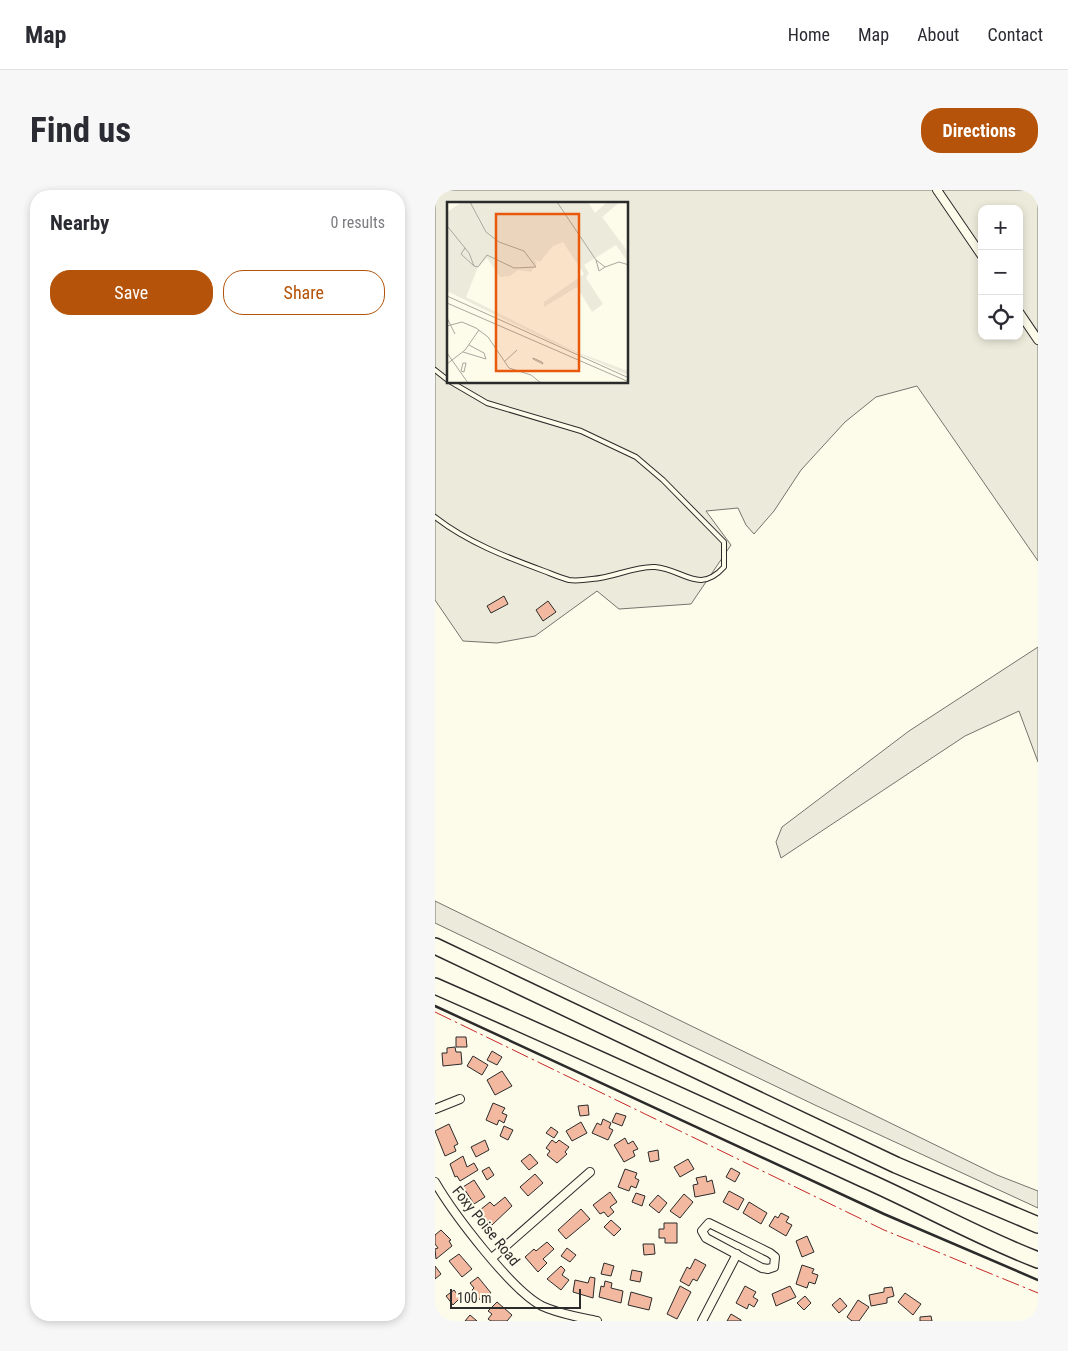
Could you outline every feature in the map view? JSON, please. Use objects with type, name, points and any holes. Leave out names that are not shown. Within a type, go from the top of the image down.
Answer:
[{"type":"highway","points":[[435,946],[896,1165],[1038,1225]]},
{"type":"highway","points":[[435,977],[568,1044]]},
{"type":"highway","points":[[435,986],[568,1044],[884,1188],[1008,1249],[1038,1260]]},
{"type":"street","points":[[937,190],[978,250]]},
{"type":"street","points":[[1023,318],[1038,340]]},
{"type":"street","points":[[435,1109],[460,1099]]},
{"type":"street","points":[[492,1258],[590,1172]]},
{"type":"street","name":"Foxy Poise Road","points":[[435,1182],[462,1223],[492,1258],[534,1301],[560,1313],[593,1320]]},
{"type":"street","points":[[709,1222],[715,1224],[775,1257],[775,1263],[768,1270],[737,1254],[706,1238],[702,1231],[704,1226],[709,1222]]},
{"type":"street","points":[[702,1321],[737,1254]]},
{"type":"lane","points":[[435,370],[447,380]]},
{"type":"lane","points":[[435,517],[456,533],[528,565],[569,580],[595,579],[654,567],[673,570],[691,580],[706,580],[716,577],[724,567],[724,542],[663,480],[636,457],[581,431],[487,403],[454,384]]},
{"type":"shaded area","points":[[435,190],[1038,190],[1038,561],[917,386],[876,397],[845,422],[801,470],[774,511],[754,534],[746,525],[738,508],[706,511],[731,545],[691,604],[619,609],[597,591],[535,636],[497,643],[463,641],[435,600]]},
{"type":"shaded area","points":[[1038,647],[1038,762],[1019,711],[965,736],[781,858],[776,842],[782,827],[909,731]]},
{"type":"shaded area","points":[[435,901],[997,1175],[1038,1191],[1038,1208],[817,1106],[435,923]]},
{"type":"building","points":[[504,596],[508,604],[491,613],[487,606]]},
{"type":"building","points":[[548,601],[556,612],[543,621],[536,610]]},
{"type":"building","points":[[456,1037],[466,1037],[467,1047],[456,1047]]},
{"type":"building","points":[[455,1047],[456,1052],[461,1052],[462,1064],[443,1066],[442,1053],[447,1053],[447,1048]]},
{"type":"building","points":[[492,1051],[502,1057],[497,1065],[487,1060]]},
{"type":"building","points":[[473,1056],[488,1065],[482,1075],[467,1066]]},
{"type":"building","points":[[502,1071],[512,1086],[495,1095],[487,1080]]},
{"type":"building","points":[[493,1103],[505,1108],[502,1113],[507,1115],[504,1123],[499,1120],[497,1125],[486,1120]]},
{"type":"building","points":[[588,1105],[589,1115],[580,1116],[578,1106]]},
{"type":"building","points":[[616,1113],[626,1116],[622,1126],[612,1122]]},
{"type":"building","points":[[603,1119],[611,1123],[609,1128],[613,1130],[608,1140],[592,1133],[597,1123],[601,1125]]},
{"type":"building","points":[[581,1122],[587,1133],[572,1141],[566,1131]]},
{"type":"building","points":[[449,1124],[458,1144],[454,1146],[456,1151],[445,1156],[435,1131]]},
{"type":"building","points":[[504,1126],[513,1130],[508,1140],[500,1136]]},
{"type":"building","points":[[551,1127],[558,1132],[554,1138],[546,1133]]},
{"type":"building","points":[[625,1138],[628,1144],[633,1141],[638,1149],[633,1151],[635,1156],[624,1162],[614,1145]]},
{"type":"building","points":[[485,1140],[489,1150],[476,1157],[471,1147]]},
{"type":"building","points":[[552,1140],[556,1143],[559,1140],[569,1147],[565,1152],[567,1154],[557,1163],[547,1155],[550,1151],[546,1148]]},
{"type":"building","points":[[658,1150],[659,1160],[650,1162],[648,1152]]},
{"type":"building","points":[[530,1154],[538,1163],[529,1170],[521,1161]]},
{"type":"building","points":[[463,1156],[467,1167],[474,1163],[478,1170],[460,1181],[457,1176],[455,1177],[450,1164]]},
{"type":"building","points":[[688,1159],[694,1169],[680,1177],[674,1167]]},
{"type":"building","points":[[489,1167],[494,1175],[487,1180],[482,1171]]},
{"type":"building","points":[[731,1168],[740,1173],[735,1182],[726,1177]]},
{"type":"building","points":[[625,1169],[637,1173],[635,1178],[639,1180],[636,1188],[631,1186],[629,1191],[618,1187]]},
{"type":"building","points":[[535,1174],[543,1183],[528,1196],[520,1187]]},
{"type":"building","points":[[706,1176],[707,1182],[712,1180],[715,1193],[695,1197],[693,1185],[698,1184],[696,1178]]},
{"type":"building","points":[[474,1180],[485,1197],[474,1204],[463,1187]]},
{"type":"building","points":[[729,1191],[744,1199],[738,1210],[723,1202]]},
{"type":"building","points":[[610,1192],[617,1202],[610,1207],[614,1212],[608,1217],[604,1212],[600,1214],[593,1205]]},
{"type":"building","points":[[636,1193],[645,1196],[642,1206],[632,1202]]},
{"type":"building","points":[[684,1194],[693,1202],[680,1218],[670,1211]]},
{"type":"building","points":[[658,1195],[667,1203],[659,1213],[649,1205]]},
{"type":"building","points":[[505,1197],[512,1206],[492,1225],[489,1220],[487,1222],[480,1210],[490,1202],[494,1206]]},
{"type":"building","points":[[749,1202],[767,1213],[761,1224],[743,1213]]},
{"type":"building","points":[[581,1209],[590,1219],[566,1239],[558,1230]]},
{"type":"building","points":[[781,1213],[789,1217],[786,1222],[792,1225],[786,1236],[769,1226],[775,1216],[778,1218]]},
{"type":"building","points":[[611,1220],[621,1229],[614,1236],[604,1227]]},
{"type":"building","points":[[664,1223],[677,1223],[677,1243],[665,1243],[665,1238],[659,1238],[659,1229],[664,1229]]},
{"type":"building","points":[[441,1230],[451,1240],[449,1241],[452,1246],[436,1259],[435,1249],[438,1248],[435,1244],[435,1235]]},
{"type":"building","points":[[807,1236],[814,1252],[802,1257],[796,1241]]},
{"type":"building","points":[[547,1242],[554,1249],[543,1259],[547,1263],[538,1272],[525,1257],[534,1249],[536,1251]]},
{"type":"building","points":[[643,1244],[654,1244],[655,1254],[644,1255]]},
{"type":"building","points":[[567,1248],[576,1255],[570,1262],[561,1256]]},
{"type":"building","points":[[459,1254],[472,1269],[462,1277],[449,1261]]},
{"type":"building","points":[[695,1259],[706,1265],[697,1281],[693,1279],[689,1286],[680,1281],[687,1267],[690,1269]]},
{"type":"building","points":[[604,1263],[614,1266],[611,1276],[601,1274]]},
{"type":"building","points":[[802,1265],[814,1269],[812,1273],[818,1275],[815,1284],[809,1282],[807,1288],[796,1284]]},
{"type":"building","points":[[435,1266],[441,1274],[435,1279]]},
{"type":"building","points":[[561,1266],[565,1270],[562,1275],[569,1280],[561,1290],[547,1279]]},
{"type":"building","points":[[632,1270],[642,1272],[640,1282],[630,1280]]},
{"type":"building","points":[[478,1277],[491,1293],[481,1301],[472,1290],[474,1288],[470,1283]]},
{"type":"building","points":[[590,1277],[595,1278],[593,1298],[573,1292],[575,1280],[588,1283]]},
{"type":"building","points":[[605,1281],[612,1283],[611,1288],[623,1291],[621,1303],[599,1297],[601,1286],[604,1287]]},
{"type":"building","points":[[680,1286],[691,1292],[677,1319],[667,1314]]},
{"type":"building","points":[[745,1286],[756,1292],[753,1297],[758,1300],[754,1307],[749,1304],[747,1309],[736,1303]]},
{"type":"building","points":[[790,1286],[796,1297],[776,1306],[772,1294]]},
{"type":"building","points":[[892,1287],[894,1296],[887,1298],[887,1303],[871,1306],[869,1295],[884,1292],[884,1288]]},
{"type":"building","points":[[454,1290],[460,1298],[453,1305],[446,1296]]},
{"type":"building","points":[[631,1292],[652,1298],[649,1310],[628,1305]]},
{"type":"building","points":[[905,1293],[921,1304],[913,1315],[898,1302]]},
{"type":"building","points":[[805,1296],[811,1303],[804,1310],[797,1303]]},
{"type":"building","points":[[840,1298],[847,1306],[839,1313],[832,1305]]},
{"type":"building","points":[[858,1300],[869,1307],[859,1321],[852,1321],[847,1317]]},
{"type":"building","points":[[497,1302],[512,1315],[507,1321],[491,1321],[488,1319],[492,1314],[488,1311]]},
{"type":"building","points":[[731,1314],[741,1320],[741,1321],[727,1321]]},
{"type":"building","points":[[470,1315],[477,1321],[465,1321]]},
{"type":"building","points":[[931,1316],[932,1321],[920,1321],[920,1317]]},
{"type":"wall","points":[[435,1006],[884,1214],[1038,1280]]},
{"type":"power","points":[[435,1012],[884,1230],[1038,1293]]}]
